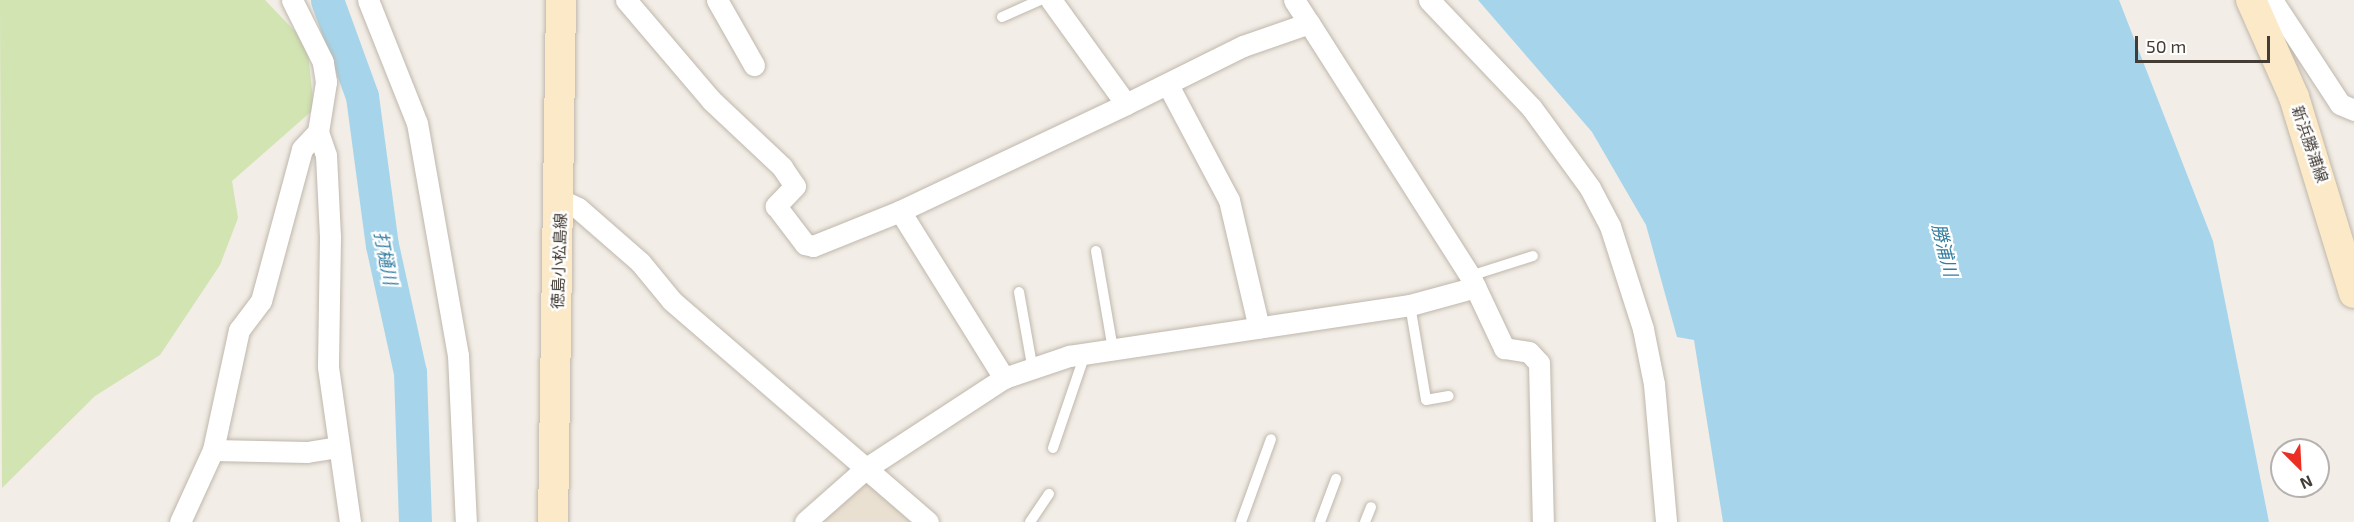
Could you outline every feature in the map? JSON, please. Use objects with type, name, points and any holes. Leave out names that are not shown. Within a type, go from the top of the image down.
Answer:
[{"type":"main road","name":"徳島小松島線","points":[[553,522],[561,200],[561,0]]},
{"type":"main road","name":"新浜勝浦線","points":[[2251,0],[2298,107],[2354,293]]},
{"type":"street","points":[[292,0],[323,63],[326,82],[318,132],[326,155],[330,237],[328,367],[350,522]]},
{"type":"street","points":[[368,0],[417,123],[458,355],[466,522]]},
{"type":"street","points":[[626,0],[711,100],[789,177],[795,186],[776,206],[805,244],[813,246],[900,211],[1168,85],[1244,46],[1309,23]]},
{"type":"street","points":[[717,0],[753,65]]},
{"type":"street","points":[[1051,0],[1126,104]]},
{"type":"street","points":[[1294,0],[1473,282],[1504,348],[1529,352],[1539,363],[1543,522]]},
{"type":"street","points":[[1429,0],[1531,107],[1567,152],[1610,226],[1641,319],[1654,384],[1666,522]]},
{"type":"street","points":[[2272,0],[2340,104],[2354,110]]},
{"type":"street","points":[[1168,85],[1229,200],[1259,328]]},
{"type":"street","points":[[180,522],[213,450],[239,330],[261,301],[302,149],[318,132]]},
{"type":"street","points":[[561,200],[578,208],[640,262],[657,287],[928,522]]},
{"type":"street","points":[[900,211],[1004,378]]},
{"type":"street","points":[[805,522],[865,469],[1004,378],[1032,365],[1113,349],[1410,305],[1473,282]]},
{"type":"street","points":[[213,450],[307,452],[339,447]]},
{"type":"lane","points":[[1002,17],[1040,0]]},
{"type":"lane","points":[[1096,251],[1113,349]]},
{"type":"lane","points":[[1473,282],[1533,256]]},
{"type":"lane","points":[[1019,292],[1032,365]]},
{"type":"lane","points":[[1410,305],[1426,400],[1449,396]]},
{"type":"lane","points":[[1053,447],[1085,354]]},
{"type":"lane","points":[[1241,522],[1271,440]]},
{"type":"lane","points":[[1320,522],[1336,478]]},
{"type":"lane","points":[[1030,522],[1049,494]]},
{"type":"lane","points":[[1365,522],[1371,507]]},
{"type":"shaded area","points":[[864,482],[870,483],[918,522],[817,522]]},
{"type":"green space","points":[[0,0],[265,0],[307,44],[314,109],[232,181],[238,218],[220,265],[160,355],[95,396],[2,488]]},
{"type":"water","name":"勝浦川","points":[[1478,0],[2119,0],[2213,241],[2269,522],[1723,522],[1694,340],[1677,337],[1646,225],[1592,132]]},
{"type":"waterway","name":"打樋川","points":[[327,0],[362,96],[382,245],[410,372],[415,522]]}]
